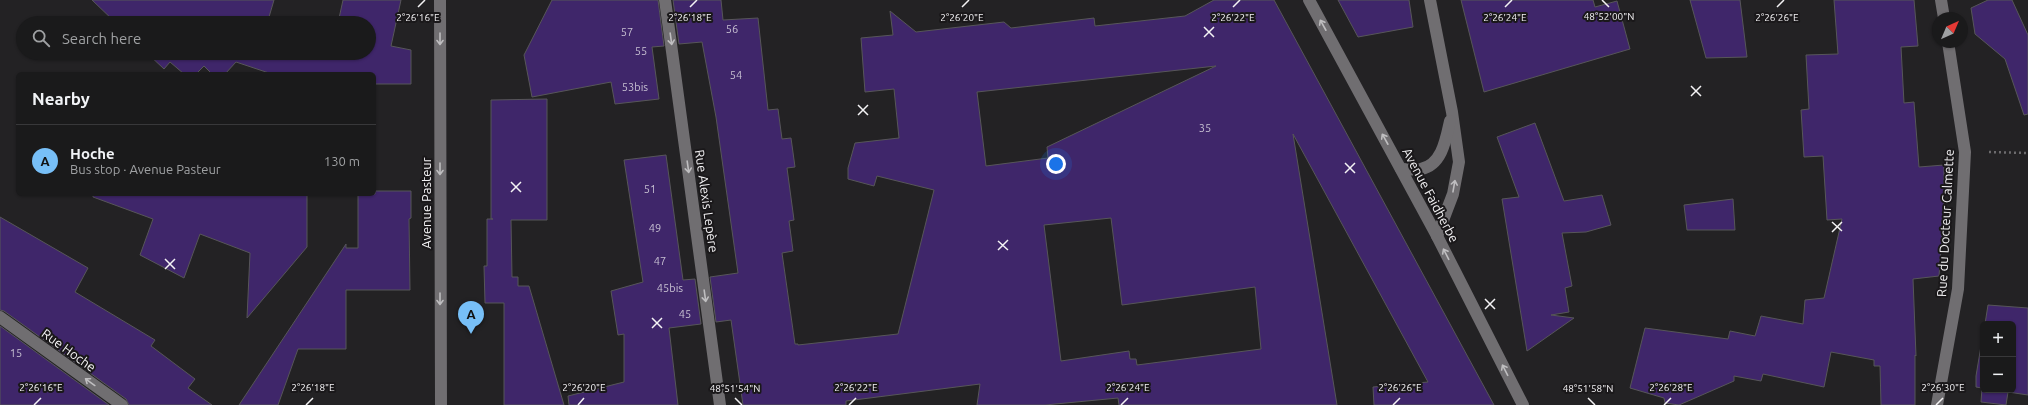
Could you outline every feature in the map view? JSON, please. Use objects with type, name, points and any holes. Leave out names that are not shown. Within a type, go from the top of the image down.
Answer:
[{"type":"street","name":"Avenue Pasteur","points":[[440,0],[441,405]]},
{"type":"street","name":"Rue Alexis Lepère","points":[[665,0],[720,405]]},
{"type":"street","name":"Avenue Faidherbe","points":[[1309,0],[1402,169],[1523,405]]},
{"type":"street","points":[[1430,0],[1452,112],[1459,162],[1453,194],[1437,236]]},
{"type":"street","points":[[1941,0],[1943,12]]},
{"type":"street","name":"Rue du Docteur Calmette","points":[[1937,405],[1958,289],[1965,152],[1949,48]]},
{"type":"street","points":[[1402,169],[1421,169],[1432,164],[1444,148],[1452,112]]},
{"type":"street","name":"Rue Hoche","points":[[0,317],[122,405]]},
{"type":"path","points":[[1965,152],[2028,153]]},
{"type":"building","points":[[92,0],[274,0],[269,16],[109,16]]},
{"type":"building","points":[[343,0],[401,0],[391,46],[411,50],[411,84],[376,84],[376,72],[266,72],[236,62],[227,72],[210,72],[204,66],[198,72],[182,72],[170,62],[164,69],[154,60],[376,60],[376,16],[340,16]]},
{"type":"building","points":[[552,0],[658,0],[664,46],[652,47],[659,99],[615,104],[611,82],[532,97],[524,55]]},
{"type":"building","points":[[673,0],[721,0],[723,20],[758,18],[768,110],[778,109],[782,139],[791,138],[795,167],[787,168],[794,220],[789,221],[793,251],[782,253],[795,344],[798,345],[898,334],[934,190],[877,176],[874,186],[848,179],[848,168],[855,143],[899,138],[894,89],[865,92],[861,38],[893,35],[890,11],[916,32],[1004,22],[1011,28],[1094,18],[1095,26],[1185,16],[1214,0],[1274,0],[1494,405],[1374,405],[1373,387],[1428,382],[1293,134],[1337,405],[1119,405],[1118,398],[1045,405],[977,405],[980,384],[846,401],[846,405],[743,405],[731,320],[716,322],[710,277],[738,273],[716,117],[702,42],[679,44]],"holes":[[[1216,66],[1047,147],[1048,158],[986,166],[977,92]],[[1111,218],[1122,305],[1255,287],[1261,349],[1137,365],[1136,359],[1130,359],[1129,351],[1061,361],[1044,225]]]},
{"type":"building","points":[[1338,0],[1409,0],[1413,27],[1358,37]]},
{"type":"building","points":[[1461,0],[1593,0],[1595,7],[1617,1],[1630,49],[1484,92]]},
{"type":"building","points":[[1690,0],[1740,0],[1747,57],[1706,58]]},
{"type":"building","points":[[1834,0],[1914,0],[1918,46],[1901,47],[1904,103],[1914,102],[1919,167],[1944,165],[1944,210],[1939,276],[1913,279],[1916,356],[1915,355],[1915,405],[1881,405],[1880,366],[1874,366],[1874,360],[1831,352],[1824,387],[1763,374],[1761,381],[1734,376],[1734,381],[1679,405],[1665,403],[1664,398],[1630,388],[1645,328],[1728,339],[1730,331],[1755,336],[1761,316],[1803,324],[1805,300],[1824,298],[1842,219],[1827,220],[1823,156],[1804,157],[1801,110],[1809,109],[1806,55],[1838,54]]},
{"type":"building","points":[[1988,0],[2012,0],[2028,35],[2028,114],[2024,115],[2005,59],[1975,34],[1971,8]]},
{"type":"building","points":[[547,99],[547,220],[511,220],[512,277],[518,277],[518,286],[529,286],[564,405],[504,405],[504,303],[485,303],[484,266],[487,266],[487,219],[491,219],[491,100]]},
{"type":"building","points":[[1535,123],[1564,201],[1602,195],[1611,225],[1586,232],[1562,233],[1572,286],[1565,288],[1569,312],[1551,315],[1574,318],[1527,351],[1502,199],[1519,197],[1497,137]]},
{"type":"building","points":[[666,155],[683,280],[695,279],[701,324],[669,328],[678,405],[569,405],[568,396],[624,382],[624,334],[618,335],[611,291],[643,282],[624,160]]},
{"type":"building","points":[[376,191],[411,191],[411,218],[409,219],[410,290],[346,290],[346,349],[298,349],[278,405],[239,405],[346,244],[346,248],[358,248],[358,196],[376,196]]},
{"type":"building","points":[[307,196],[307,247],[247,318],[250,253],[200,234],[184,278],[140,255],[153,219],[93,197]]},
{"type":"building","points":[[1733,199],[1735,230],[1687,230],[1684,205]]},
{"type":"building","points":[[0,217],[88,268],[75,292],[155,340],[151,346],[195,379],[188,388],[212,405],[129,405],[126,399],[4,311],[0,310]]},
{"type":"building","points":[[1988,305],[2028,308],[2028,395],[2015,393],[2016,393],[2016,321],[1985,321]]},
{"type":"building","points":[[0,326],[109,405],[0,405]]},
{"type":"building","points":[[1980,352],[1980,388],[1976,387],[1976,376]]},
{"type":"building","points":[[1982,393],[2008,393],[2006,405],[1981,402]]},
{"type":"place","name":"Hoche","points":[[471,334]]}]
